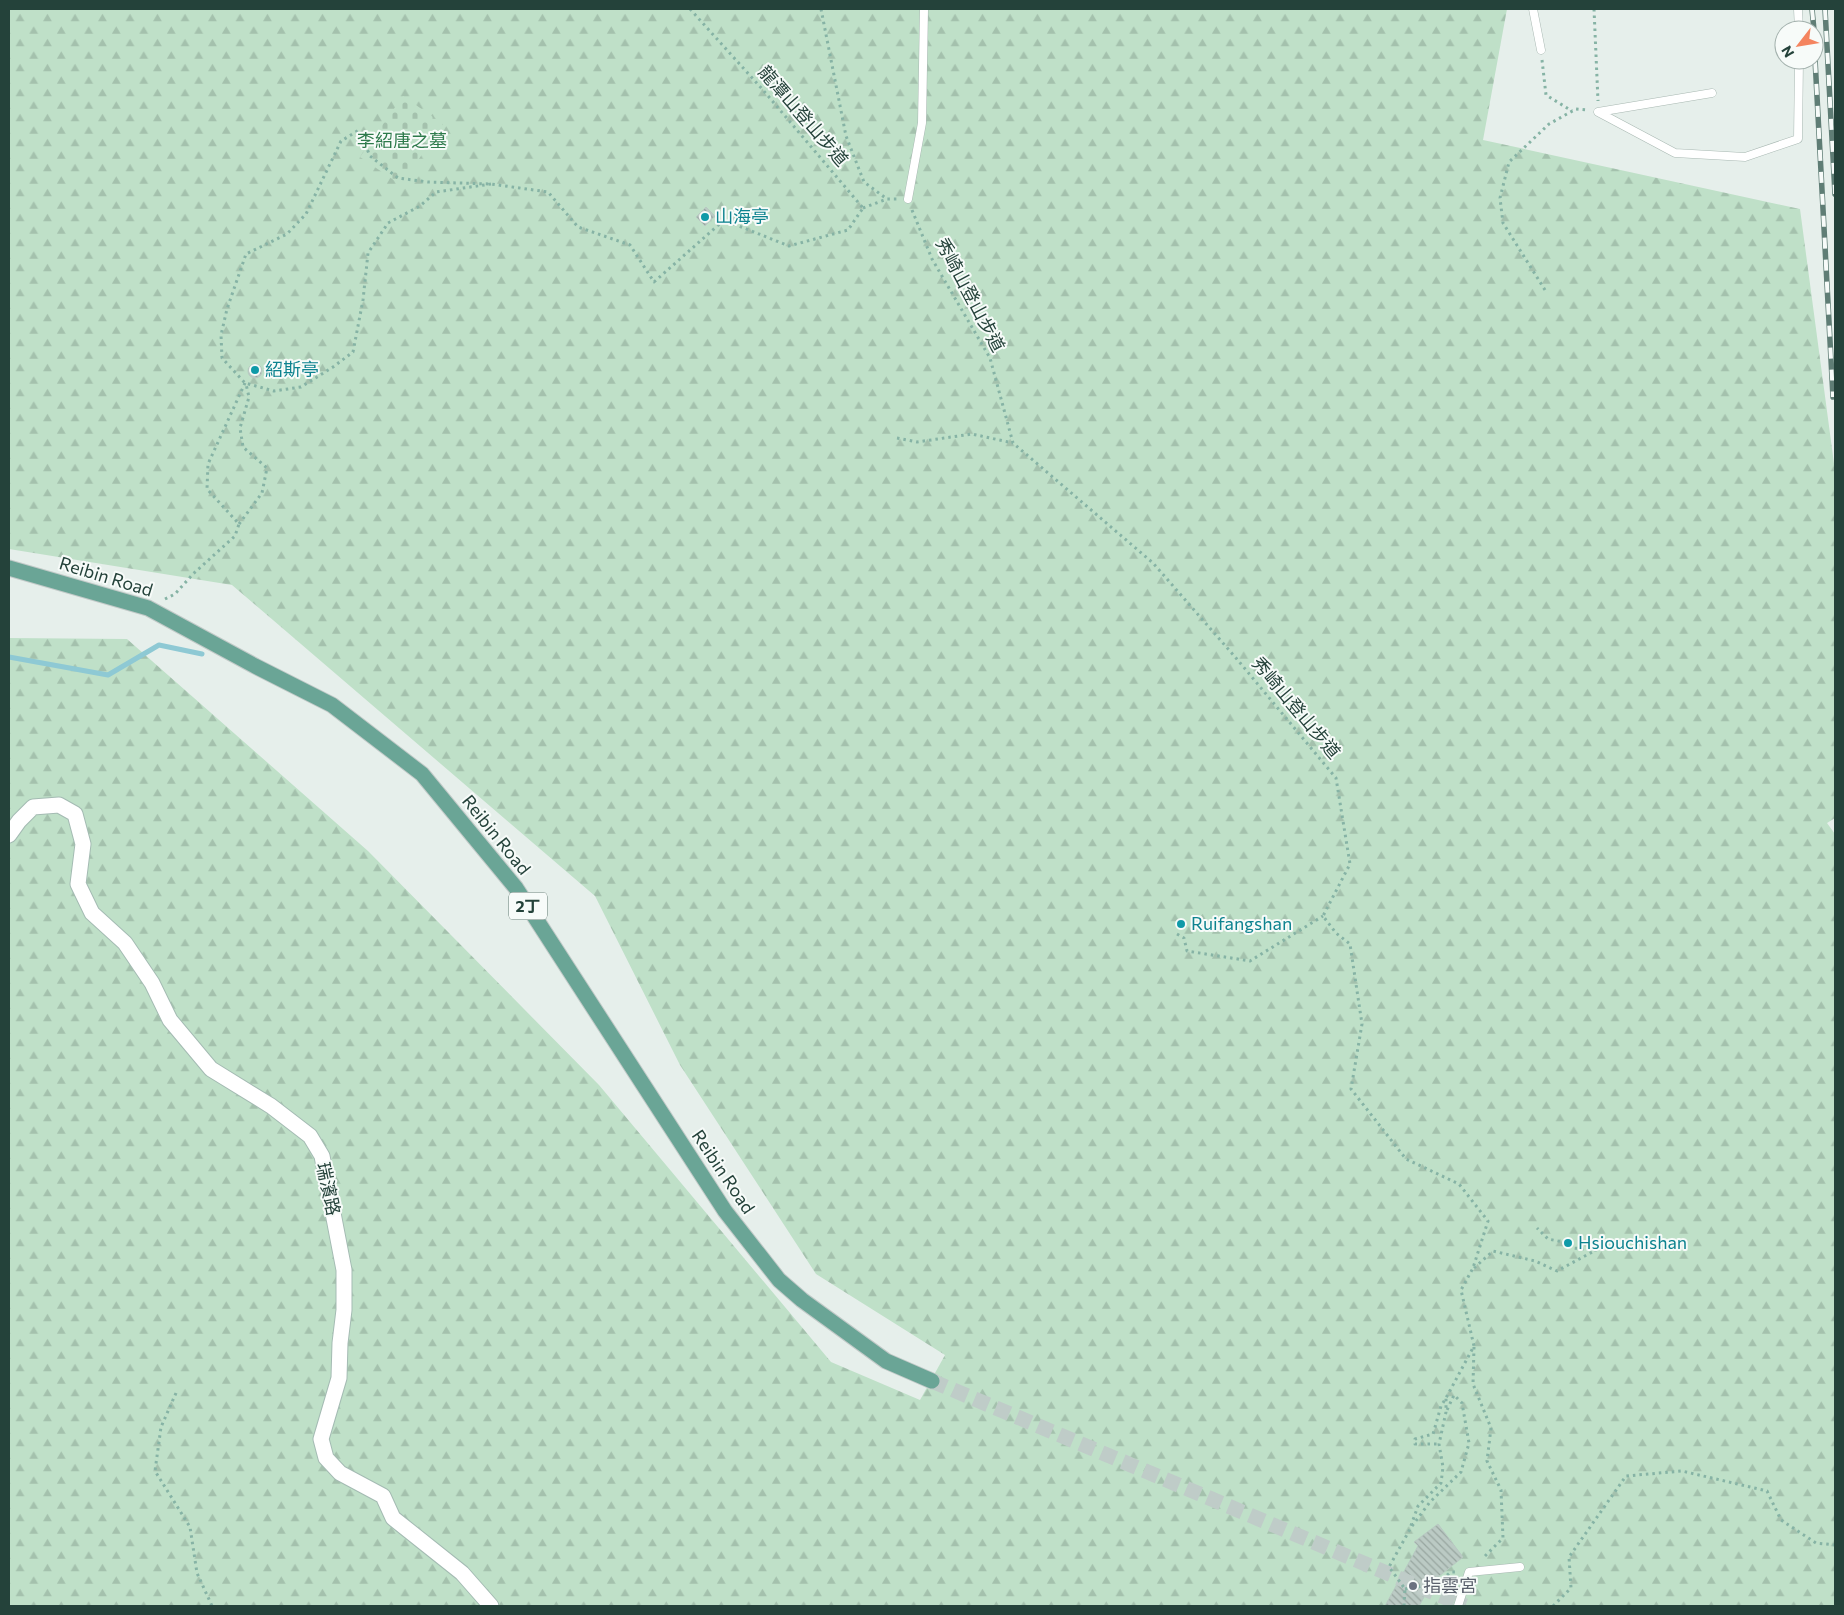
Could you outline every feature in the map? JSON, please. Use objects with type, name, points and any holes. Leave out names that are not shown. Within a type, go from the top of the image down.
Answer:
[{"type":"main road","name":"Reibin Road","points":[[9,568],[148,608],[332,705],[422,774],[516,888],[725,1211],[779,1280],[802,1300],[886,1361],[932,1381]]},
{"type":"street","name":"瑞濱路","points":[[9,835],[19,821],[33,807],[59,805],[75,814],[83,844],[78,884],[92,913],[125,943],[152,983],[170,1020],[211,1069],[271,1106],[310,1136],[322,1156],[344,1270],[344,1310],[340,1343],[339,1378],[321,1439],[326,1458],[340,1473],[383,1496],[393,1518],[462,1573],[491,1606]]},
{"type":"lane","points":[[908,199],[922,122],[924,9]]},
{"type":"lane","points":[[1533,9],[1541,50]]},
{"type":"lane","points":[[1598,112],[1675,153],[1745,157],[1798,140],[1799,70]]},
{"type":"lane","points":[[1598,112],[1712,93]]},
{"type":"lane","points":[[1458,1606],[1469,1572],[1520,1567]]},
{"type":"path","name":"龍潭山登山步道","points":[[690,9],[763,90],[863,208]]},
{"type":"path","points":[[821,9],[846,136],[864,182],[887,199]]},
{"type":"path","points":[[1546,290],[1503,223],[1500,198],[1509,162],[1549,124],[1576,109],[1598,112],[1594,9]]},
{"type":"path","points":[[1541,50],[1546,95],[1572,111]]},
{"type":"path","points":[[491,184],[436,192],[420,206],[388,223],[368,253],[363,300],[353,352],[333,367],[301,387],[274,391],[246,383],[222,358],[221,336],[227,309],[246,254],[287,234],[306,214],[341,141],[359,130],[370,156],[398,178],[428,182],[491,184],[548,192],[578,227],[630,245],[654,282],[724,220]]},
{"type":"path","points":[[715,216],[789,246],[848,230],[863,208],[887,199],[908,199]]},
{"type":"path","name":"秀崎山登山步道","points":[[908,199],[932,259],[990,358],[1013,443],[1154,563],[1230,650],[1336,778],[1350,864],[1323,916]]},
{"type":"path","points":[[239,524],[207,489],[208,464],[246,383]]},
{"type":"path","points":[[148,608],[175,594],[193,574],[235,536],[239,524],[262,493],[267,468],[244,447],[240,428],[249,398],[246,383]]},
{"type":"path","points":[[897,438],[917,442],[972,434],[1013,443]]},
{"type":"path","points":[[1177,934],[1184,938],[1187,952],[1250,961],[1323,916],[1336,934],[1350,944],[1353,960],[1362,1024],[1352,1089],[1406,1159],[1459,1184],[1488,1221],[1473,1268],[1461,1290],[1474,1346],[1473,1384],[1491,1428],[1487,1461],[1501,1490],[1503,1538],[1469,1572],[1451,1572],[1436,1584],[1405,1589]]},
{"type":"path","points":[[1473,1268],[1493,1251],[1535,1261],[1557,1271],[1596,1250],[1573,1248],[1568,1243],[1548,1239],[1537,1228]]},
{"type":"path","points":[[1439,1444],[1415,1444],[1415,1439],[1433,1434],[1441,1406],[1474,1346]]},
{"type":"path","points":[[176,1393],[161,1427],[155,1471],[190,1527],[197,1572],[212,1606]]},
{"type":"path","points":[[1409,1530],[1430,1502],[1461,1472],[1468,1443],[1462,1403],[1454,1395],[1446,1412]]},
{"type":"path","points":[[1404,1606],[1405,1589],[1389,1567],[1409,1530],[1418,1506],[1441,1483],[1443,1467],[1439,1444],[1446,1412],[1446,1398]]},
{"type":"path","points":[[1553,1606],[1571,1588],[1569,1557],[1626,1476],[1682,1471],[1767,1491],[1781,1520],[1816,1544],[1835,1545]]},
{"type":"green space","points":[[9,9],[1507,9],[1483,140],[1800,209],[1835,471],[1835,818],[1827,823],[1835,834],[1835,1606],[9,1606],[9,638],[127,639],[368,851],[599,1085],[831,1362],[920,1400],[945,1355],[816,1274],[680,1065],[595,896],[232,585],[9,549]]},
{"type":"green space","name":"李紹唐之墓","points":[[403,96],[443,124],[401,185],[360,157]]},
{"type":"building","name":"山海亭","points":[[706,207],[715,216],[705,226],[696,217]]},
{"type":"building","name":"紹斯亭","points":[[255,364],[260,366],[262,371],[260,376],[255,378],[250,376],[248,371],[250,366]]},
{"type":"building","points":[[1438,1524],[1463,1557],[1433,1581],[1419,1606],[1385,1606],[1418,1546],[1414,1542]]},
{"type":"waterway","points":[[9,657],[108,675],[159,645],[202,654]]},
{"type":"tunnel","points":[[932,1381],[1465,1606]]},
{"type":"railway","points":[[1812,9],[1813,20]]},
{"type":"railway","points":[[1825,9],[1835,194]]},
{"type":"railway","points":[[1816,70],[1833,397]]},
{"type":"place","name":"山海亭","points":[[705,217]]},
{"type":"place","name":"紹斯亭","points":[[255,370]]},
{"type":"place","name":"Ruifangshan","points":[[1181,924]]},
{"type":"place","name":"Hsiouchishan","points":[[1568,1243]]},
{"type":"place","name":"指雲宮","points":[[1413,1586]]}]
